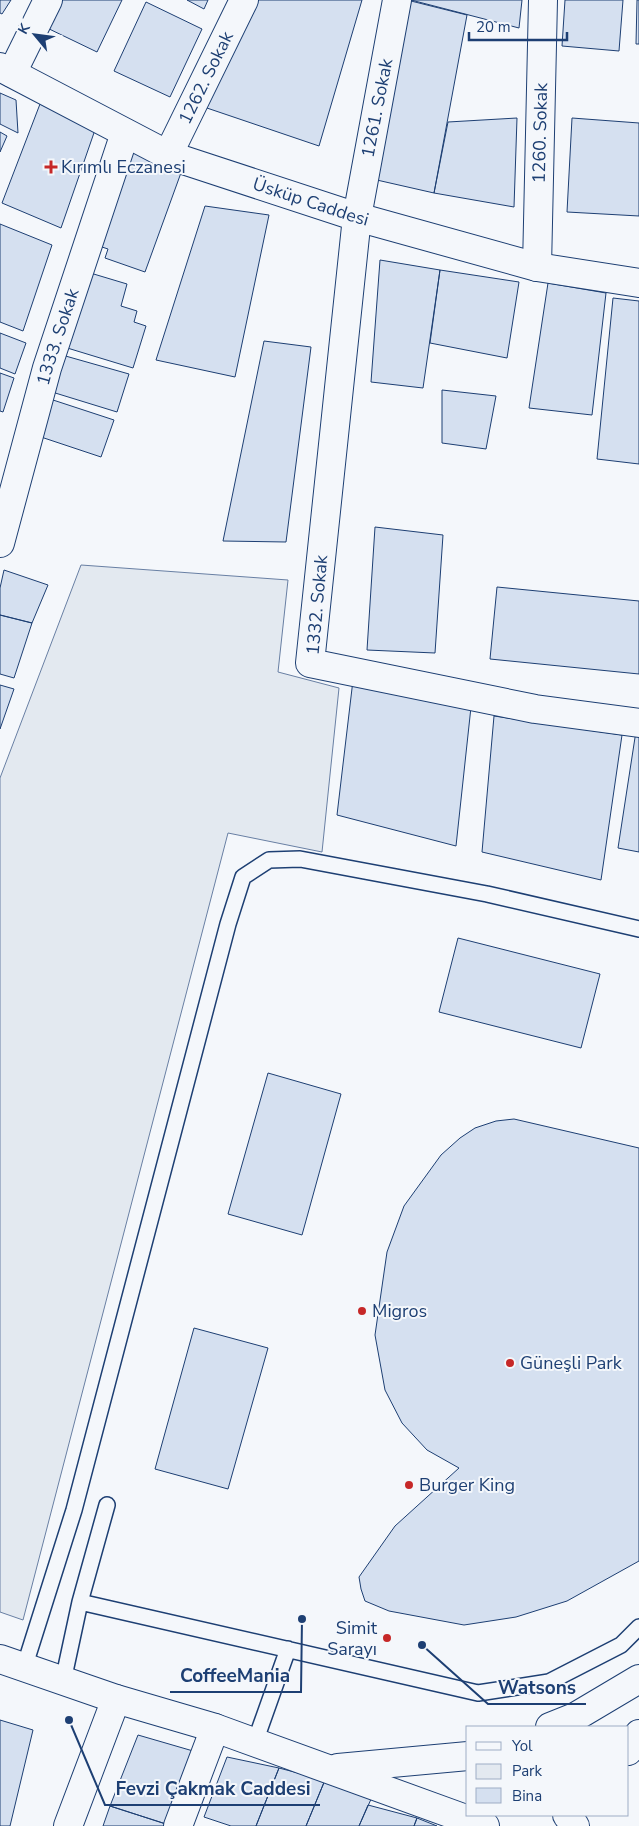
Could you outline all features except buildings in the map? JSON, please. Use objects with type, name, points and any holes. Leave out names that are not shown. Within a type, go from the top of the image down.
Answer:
[{"type":"street","points":[[6,70],[48,0]]},
{"type":"street","name":"1262. Sokak","points":[[168,155],[244,0]]},
{"type":"street","name":"1261. Sokak","points":[[357,217],[397,0]]},
{"type":"street","name":"1260. Sokak","points":[[537,267],[543,0]]},
{"type":"street","name":"Üsküp Caddesi","points":[[6,70],[168,155],[357,217],[537,267],[639,283]]},
{"type":"street","name":"1333. Sokak","points":[[0,543],[47,368],[125,133]]},
{"type":"street","name":"1332. Sokak","points":[[357,217],[310,663],[535,709],[639,723]]},
{"type":"street","points":[[12,1663],[116,1699],[216,1728],[485,1826]]},
{"type":"street","points":[[552,1726],[575,1717],[639,1679]]},
{"type":"street","points":[[68,1826],[116,1699]]},
{"type":"street","points":[[178,1826],[216,1728]]},
{"type":"street","points":[[629,1749],[639,1734]]},
{"type":"street","points":[[329,1768],[466,1756]]},
{"type":"lane","points":[[12,1663],[74,1510],[228,924],[243,877],[269,860],[300,859],[487,894],[639,929]]},
{"type":"lane","points":[[63,1681],[80,1602],[107,1505]]},
{"type":"lane","points":[[80,1602],[478,1692],[550,1682],[621,1645],[639,1627]]},
{"type":"lane","points":[[255,1742],[288,1649]]},
{"type":"green space","points":[[81,565],[288,580],[278,672],[339,688],[322,852],[228,833],[23,1620],[0,1612],[0,778]]},
{"type":"place","name":"Kırımlı Eczanesi","points":[[51,167]]},
{"type":"place","name":"Migros","points":[[362,1311]]},
{"type":"place","name":"Güneşli Park","points":[[510,1363]]},
{"type":"place","name":"Burger King","points":[[409,1485]]},
{"type":"place","name":"CoffeeMania","points":[[302,1619]]},
{"type":"place","name":"Simit Sarayı","points":[[387,1638]]},
{"type":"place","name":"Watsons","points":[[422,1645]]},
{"type":"place","name":"Fevzi Çakmak Caddesi","points":[[69,1720]]}]
